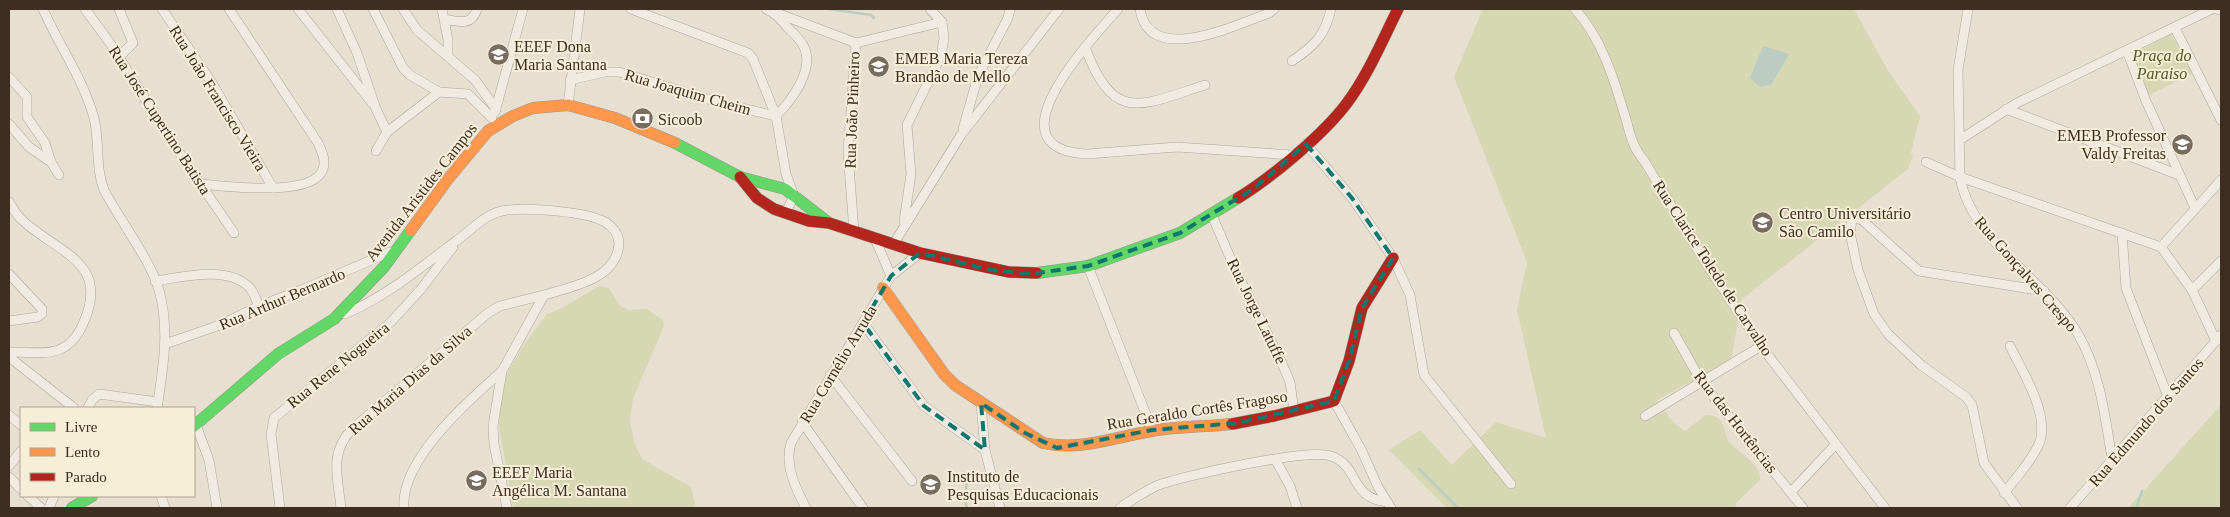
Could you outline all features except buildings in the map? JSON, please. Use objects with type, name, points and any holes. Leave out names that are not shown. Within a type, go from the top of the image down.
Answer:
[{"type":"main road","name":"Avenida Aristides Campos","points":[[1362,80],[1382,30],[1386,9]]},
{"type":"main road","name":"Avenida Aristides Campos","points":[[740,177],[751,192],[768,205],[783,212],[809,221],[829,223],[893,245],[990,270],[1016,273],[1056,272],[1088,266],[1180,232],[1253,189],[1293,156],[1341,111],[1362,80],[1398,9]]},
{"type":"main road","name":"Avenida Aristides Campos","points":[[195,425],[278,354],[334,319],[365,289],[398,249],[453,172],[488,130],[513,116],[533,108],[568,105],[594,111],[656,134],[740,177],[774,185],[794,196],[829,223]]},
{"type":"main road","points":[[1334,401],[1349,360],[1362,308],[1393,258]]},
{"type":"main road","name":"Rua Geraldo Cortês Fragoso","points":[[883,288],[944,374],[1025,433],[1057,448],[1071,447],[1152,430],[1237,423],[1294,412],[1334,401]]},
{"type":"main road","points":[[72,508],[90,497]]},
{"type":"street","points":[[43,9],[83,87],[94,118],[98,145],[98,175],[104,190],[155,281],[165,321],[165,344],[158,405],[99,394],[92,400],[88,407]]},
{"type":"street","name":"Rua José Cupertino Batista","points":[[85,9],[119,57],[176,148],[234,233]]},
{"type":"street","points":[[119,9],[134,43],[119,57]]},
{"type":"street","name":"Rua João Francisco Vieira","points":[[162,9],[212,83],[273,188]]},
{"type":"street","points":[[202,184],[273,188],[299,186],[310,182],[321,174],[324,161],[318,143],[229,9]]},
{"type":"street","points":[[298,9],[376,109]]},
{"type":"street","points":[[337,9],[357,53],[376,109],[387,132]]},
{"type":"street","points":[[373,9],[403,68],[410,75],[439,92],[468,94],[492,118]]},
{"type":"street","points":[[403,9],[417,30],[483,88],[496,108]]},
{"type":"street","points":[[442,9],[445,19],[448,56]]},
{"type":"street","points":[[445,19],[466,22],[472,19],[477,9]]},
{"type":"street","points":[[488,130],[496,108],[523,9]]},
{"type":"street","points":[[568,105],[580,9]]},
{"type":"street","points":[[631,9],[748,53],[753,59],[776,116],[786,174],[794,196],[788,208],[783,212]]},
{"type":"street","points":[[902,227],[907,207],[911,174],[907,125],[941,56],[944,38],[942,22],[930,9]]},
{"type":"street","points":[[961,134],[978,76],[1008,18],[1010,9]]},
{"type":"street","points":[[893,245],[902,227],[961,134],[1059,9]]},
{"type":"street","points":[[1118,9],[1064,75],[1043,115],[1042,124],[1046,134],[1056,146],[1064,150],[1087,154],[1177,147],[1293,156]]},
{"type":"street","points":[[1140,9],[1149,28],[1163,37],[1178,40],[1195,39],[1269,13],[1274,9]]},
{"type":"street","points":[[1292,61],[1314,46],[1328,23],[1331,9]]},
{"type":"street","name":"Rua Clarice Toledo de Carvalho","points":[[1575,9],[1593,32],[1604,54],[1625,114],[1634,148],[1645,162],[1705,262],[1761,346],[1886,508]]},
{"type":"street","name":"Rua Gonçalves Crespo","points":[[1968,9],[1958,70],[1961,139],[1960,177],[1968,204],[1983,228],[2044,291],[2077,333],[2091,360],[2099,386],[2112,459]]},
{"type":"street","points":[[1961,139],[2006,109],[2212,9]]},
{"type":"street","points":[[2216,9],[2221,10]]},
{"type":"street","points":[[770,11],[798,39],[806,56],[802,78],[794,94],[776,116]]},
{"type":"street","name":"Rua João Pinheiro","points":[[770,11],[856,44],[848,152],[854,232]]},
{"type":"street","points":[[856,44],[942,22]]},
{"type":"street","points":[[2175,28],[2221,120]]},
{"type":"street","points":[[1085,47],[1102,83],[1109,92],[1120,100],[1131,103],[1154,102],[1205,85]]},
{"type":"street","points":[[2126,51],[2195,208]]},
{"type":"street","name":"Rua Joaquim Cheim","points":[[570,80],[605,72],[619,72],[724,104],[776,116]]},
{"type":"street","points":[[9,77],[27,98],[27,117],[45,143],[51,162],[59,175]]},
{"type":"street","points":[[376,151],[387,132],[439,92]]},
{"type":"street","points":[[2006,109],[2179,175]]},
{"type":"street","points":[[9,124],[29,147],[51,162]]},
{"type":"street","points":[[1306,144],[1352,198],[1393,258],[1410,295],[1424,375],[1511,484]]},
{"type":"street","points":[[1926,162],[1960,177],[2161,247],[2192,290],[2219,338]]},
{"type":"street","points":[[768,205],[769,194],[774,185],[786,174]]},
{"type":"street","points":[[2161,247],[2221,180]]},
{"type":"street","points":[[9,202],[22,220],[84,268],[90,280],[92,293],[89,311],[74,343],[61,351],[9,352]]},
{"type":"street","name":"Rua Maria Dias da Silva","points":[[342,508],[336,455],[339,446],[351,430],[488,313],[500,306],[544,295],[596,278],[608,268],[618,250],[619,239],[607,223],[594,217],[562,212],[507,210],[480,220],[457,240]]},
{"type":"street","name":"Rua Jorge Latuffe","points":[[1211,213],[1235,269],[1290,382],[1294,412]]},
{"type":"street","points":[[2017,508],[1984,463],[1972,406],[1966,397],[1921,365],[1888,334],[1874,314],[1858,270],[1850,232],[1852,220],[1856,218],[1862,220],[1919,271],[2044,291]]},
{"type":"street","points":[[2122,233],[2126,288],[2168,397]]},
{"type":"street","points":[[874,239],[891,276]]},
{"type":"street","points":[[334,319],[365,305],[457,240]]},
{"type":"street","name":"Rua Rene Nogueira","points":[[280,508],[272,434],[274,418],[390,322],[421,289],[457,240]]},
{"type":"street","name":"Rua Arthur Bernardo","points":[[165,344],[220,326],[259,306],[398,249]]},
{"type":"street","name":"Rua Cornélio Arruda","points":[[806,508],[789,465],[787,454],[802,422],[883,288],[891,276],[920,252]]},
{"type":"street","points":[[2192,290],[2221,261]]},
{"type":"street","points":[[1088,266],[1152,430]]},
{"type":"street","points":[[9,274],[42,309],[42,314],[38,317],[9,321]]},
{"type":"street","points":[[155,281],[192,276],[225,277],[248,287],[259,306]]},
{"type":"street","points":[[404,508],[405,490],[414,467],[445,426],[471,398],[502,370],[544,295]]},
{"type":"street","points":[[863,323],[924,406],[985,450]]},
{"type":"street","name":"Rua das Hortências","points":[[1674,332],[1701,381],[1803,508]]},
{"type":"street","name":"Rua Edmundo dos Santos","points":[[2070,508],[2219,338]]},
{"type":"street","points":[[1645,416],[1761,346]]},
{"type":"street","points":[[2004,492],[2031,459],[2038,446],[2043,428],[2041,414],[2010,346]]},
{"type":"street","points":[[9,357],[61,405]]},
{"type":"street","points":[[496,508],[507,505],[494,444],[493,426],[502,370]]},
{"type":"street","points":[[830,375],[912,481]]},
{"type":"street","points":[[1334,401],[1361,448],[1389,505]]},
{"type":"street","points":[[981,402],[985,450],[1000,508]]},
{"type":"street","points":[[9,415],[20,424]]},
{"type":"street","points":[[802,422],[863,508]]},
{"type":"street","points":[[195,425],[209,460],[217,508]]},
{"type":"street","points":[[1791,492],[1836,445]]},
{"type":"street","points":[[9,466],[20,452]]},
{"type":"street","points":[[1120,508],[1156,486],[1228,467],[1321,454],[1332,456],[1347,467],[1364,494],[1370,499],[1389,505]]},
{"type":"street","points":[[1275,459],[1290,486],[1297,508]]},
{"type":"street","points":[[9,477],[20,488]]},
{"type":"street","points":[[29,497],[41,508]]},
{"type":"highlighted area","points":[[1306,144],[1352,198],[1393,258],[1362,308],[1349,361],[1334,401],[1237,423],[1152,430],[1057,448],[1025,433],[981,403],[985,450],[924,406],[863,323],[891,276],[920,253],[991,270],[1030,274],[1088,266],[1180,233],[1253,189]]},
{"type":"green space","points":[[1483,9],[1854,9],[1887,69],[1920,116],[1911,153],[1913,156],[1908,169],[1742,299],[1731,360],[1657,400],[1673,422],[1685,431],[1706,415],[1717,418],[1722,422],[1729,442],[1754,464],[1760,474],[1760,480],[1735,504],[1738,508],[1447,508],[1389,450],[1420,430],[1452,465],[1496,422],[1546,438],[1517,310],[1527,262],[1454,77]]},
{"type":"green space","name":"Praça do Paraiso","points":[[2171,34],[2193,73],[2147,96],[2133,54]]},
{"type":"green space","points":[[599,286],[609,288],[620,306],[628,310],[647,309],[663,320],[664,326],[633,398],[630,421],[635,444],[642,459],[691,487],[696,508],[513,508],[499,426],[500,402],[505,377],[523,346],[547,314],[562,308]]},
{"type":"green space","points":[[2221,405],[2221,508],[2128,508]]},
{"type":"shaded area","points":[[1763,46],[1789,54],[1771,85],[1760,87],[1750,78]]},
{"type":"waterway","points":[[829,9],[871,15],[874,18]]},
{"type":"waterway","points":[[1419,469],[1458,508]]},
{"type":"waterway","points":[[967,480],[965,500],[967,508]]},
{"type":"waterway","points":[[2136,508],[2142,491]]},
{"type":"traffic: fast","points":[[675,143],[740,177],[785,189],[829,223]]},
{"type":"traffic: fast","points":[[1037,273],[1088,266],[1180,233],[1238,198]]},
{"type":"traffic: fast","points":[[195,425],[278,354],[334,319],[384,267],[411,230]]},
{"type":"traffic: fast","points":[[72,508],[90,497]]},
{"type":"traffic: slow","points":[[411,230],[448,179],[488,131],[513,116],[533,108],[568,105],[615,118],[675,143]]},
{"type":"traffic: slow","points":[[883,288],[944,374],[955,385],[1043,443],[1057,445],[1084,444],[1162,429],[1232,424]]},
{"type":"traffic: jam","points":[[1238,198],[1296,155],[1337,115],[1362,81],[1398,9]]},
{"type":"traffic: jam","points":[[740,177],[757,198],[774,209],[809,221],[829,223],[920,253],[1009,272],[1037,273]]},
{"type":"traffic: jam","points":[[1232,424],[1334,401],[1349,361],[1362,308],[1393,258]]},
{"type":"place","name":"EEEF Dona Maria Santana","points":[[498,55]]},
{"type":"place","name":"EMEB Maria Tereza Brandão de Mello","points":[[879,67]]},
{"type":"place","name":"Sicoob","points":[[642,119]]},
{"type":"place","name":"EMEB Professor Valdy Freitas","points":[[2182,144]]},
{"type":"place","name":"Centro Universitário São Camilo","points":[[1763,222]]},
{"type":"place","name":"EEEF Maria Angélica M. Santana","points":[[476,481]]},
{"type":"place","name":"Instituto de Pesquisas Educacionais","points":[[931,485]]}]
